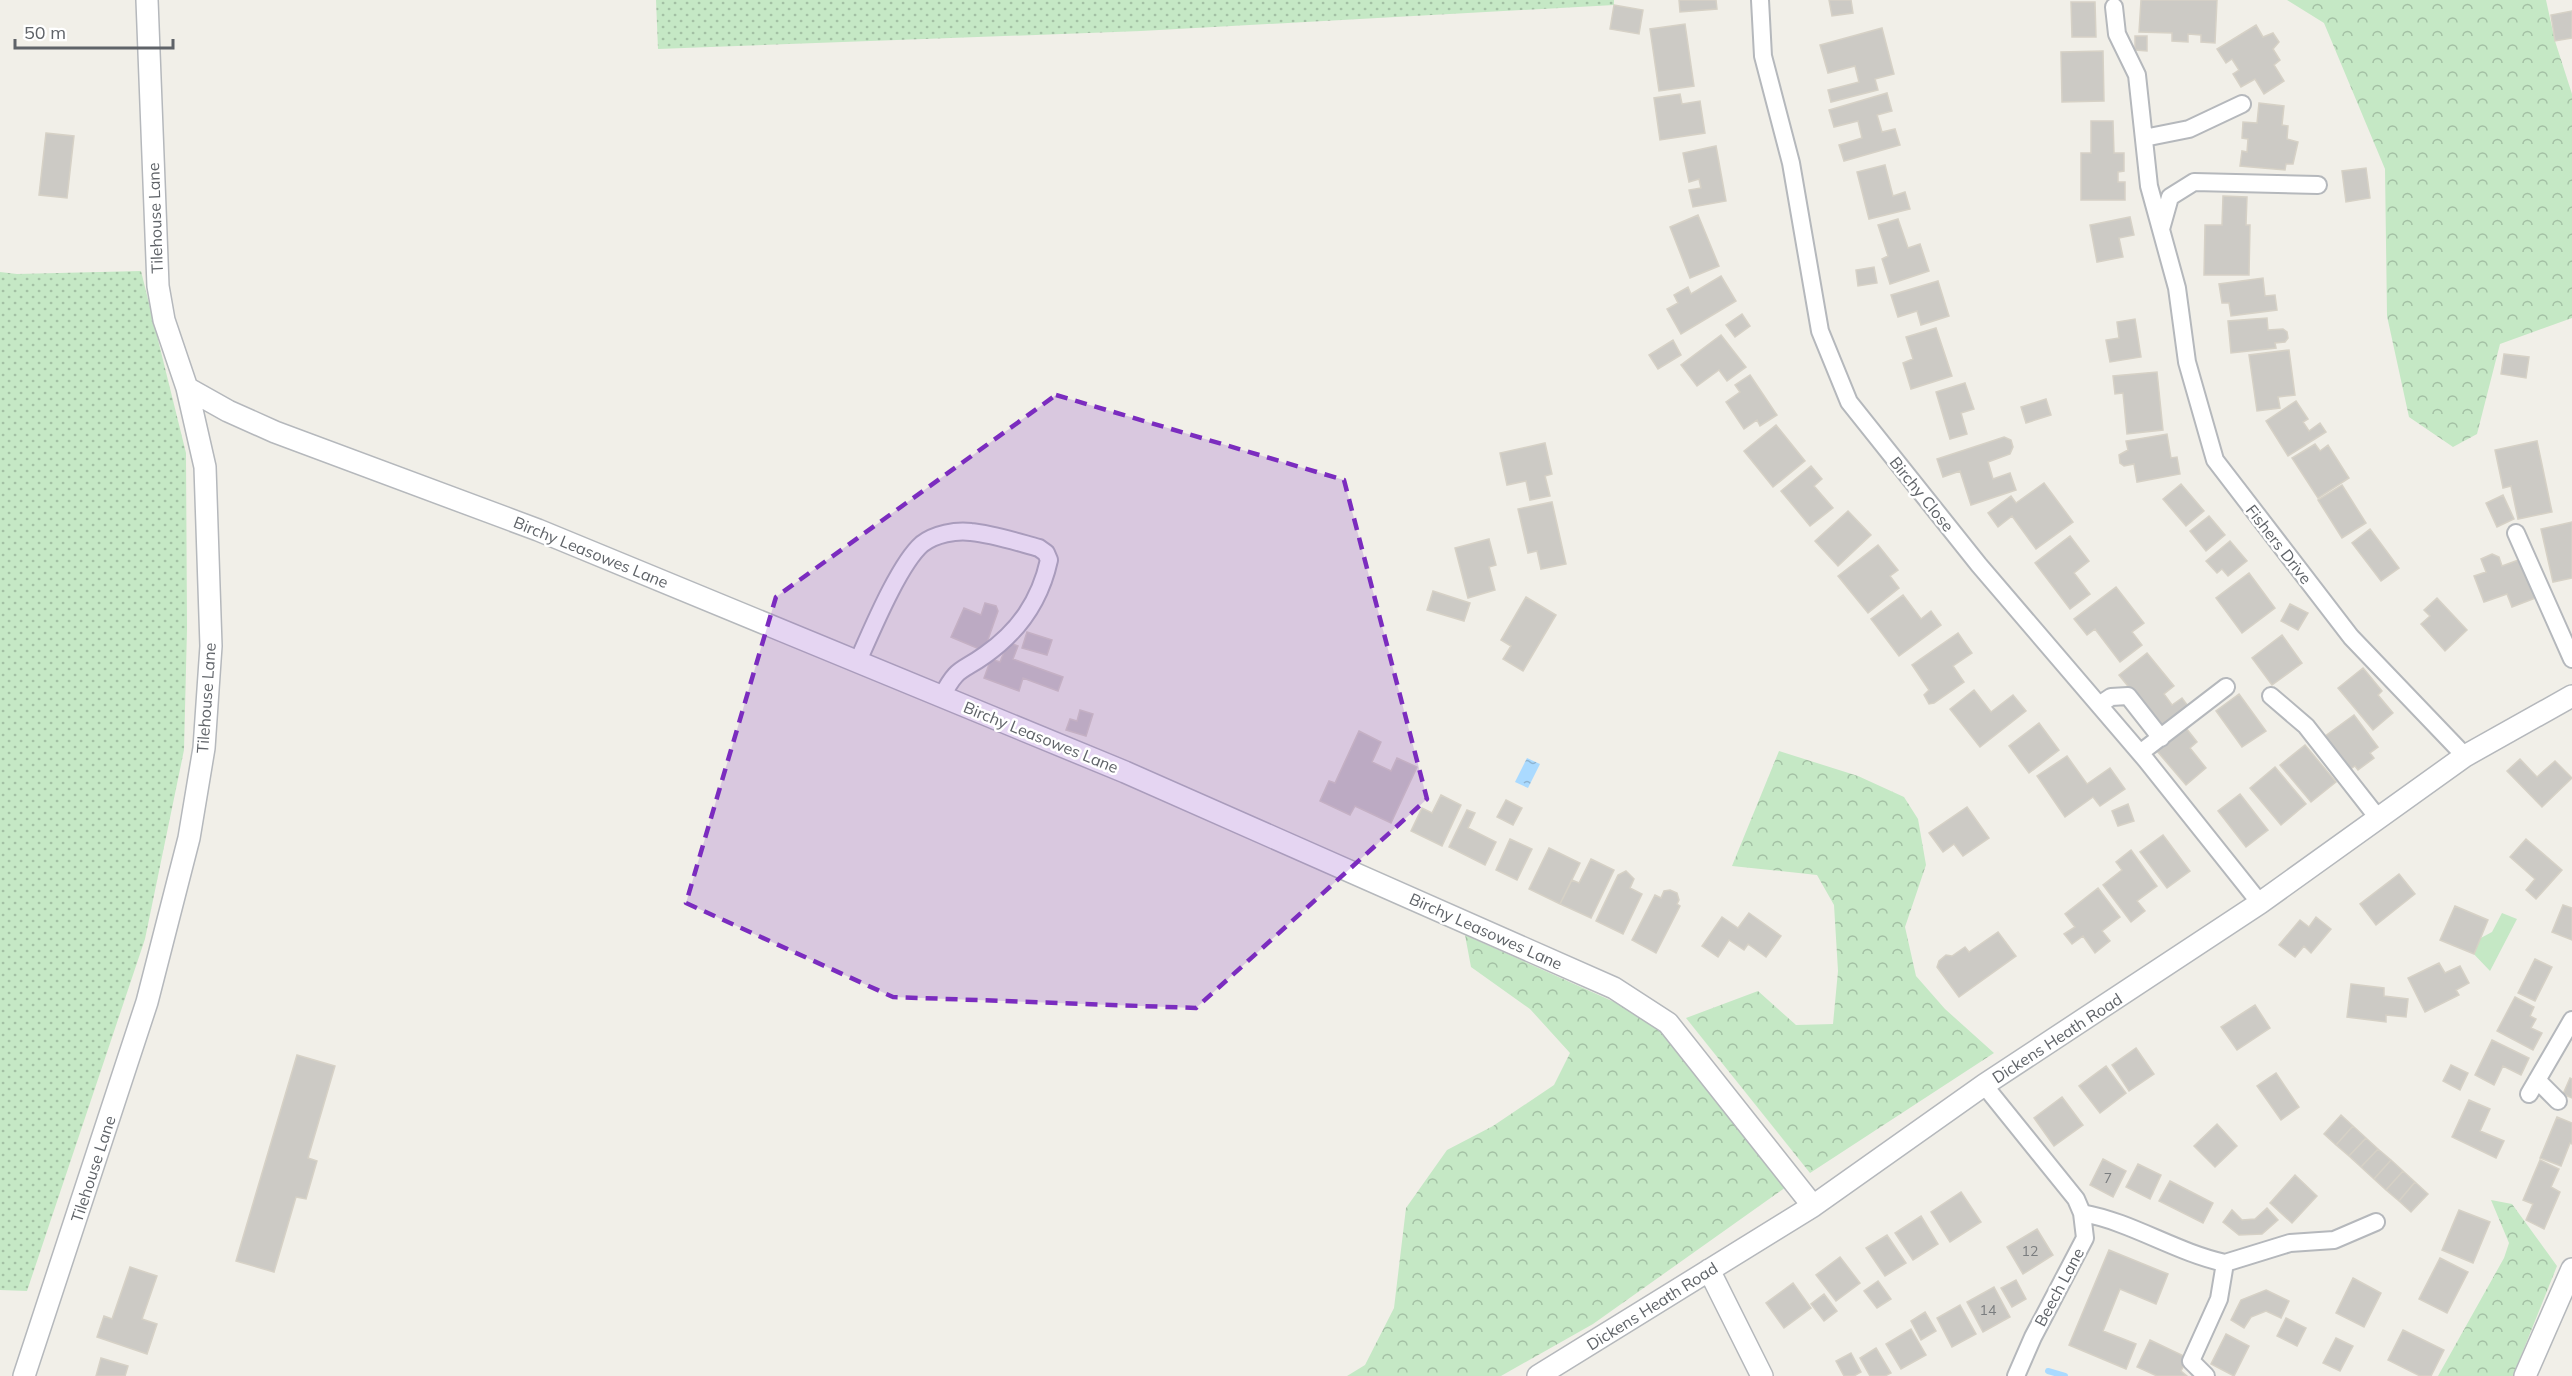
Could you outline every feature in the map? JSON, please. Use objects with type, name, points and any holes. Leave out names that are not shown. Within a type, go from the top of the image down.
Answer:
[{"type":"street","name":"Tilehouse Lane","points":[[24,1376],[147,1002],[189,838],[204,748],[211,646],[205,467],[187,388],[164,320],[158,286],[147,0]]},
{"type":"street","name":"Birchy Close","points":[[1760,0],[1763,56],[1791,163],[1820,331],[1849,402],[1979,565],[2140,753],[2260,903]]},
{"type":"street","name":"Fishers Drive","points":[[2114,7],[2116,34],[2137,75],[2149,186],[2177,288],[2187,362],[2215,460],[2351,637],[2465,756]]},
{"type":"street","points":[[2144,138],[2189,129],[2242,104]]},
{"type":"street","points":[[2160,229],[2170,197],[2194,182],[2318,185]]},
{"type":"street","name":"Birchy Leasowes Lane","points":[[187,388],[228,411],[275,432],[538,530],[942,696],[1269,834],[1614,988],[1646,1006],[1668,1023],[1812,1206]]},
{"type":"street","points":[[858,661],[906,565],[922,544],[952,532],[971,532],[1039,548],[1046,553],[1048,560],[1031,610],[1022,623],[986,655],[954,674],[942,696]]},
{"type":"street","points":[[2516,533],[2572,659]]},
{"type":"street","points":[[2140,753],[2226,687]]},
{"type":"street","points":[[2099,705],[2120,695],[2128,696],[2134,700],[2162,738]]},
{"type":"street","points":[[2271,696],[2306,726],[2378,818]]},
{"type":"street","name":"Dickens Heath Road","points":[[1538,1376],[1812,1206],[1984,1085],[2260,903],[2465,756],[2572,696]]},
{"type":"street","points":[[2558,1101],[2533,1087],[2572,1020]]},
{"type":"street","name":"Beech Lane","points":[[1984,1085],[2076,1199],[2082,1213],[2085,1238],[2018,1370]]},
{"type":"street","points":[[2082,1213],[2102,1217],[2225,1263],[2254,1256],[2290,1243],[2334,1240],[2376,1222]]},
{"type":"street","points":[[2206,1376],[2191,1361],[2219,1299],[2225,1263]]},
{"type":"street","points":[[2525,1376],[2572,1269]]},
{"type":"street","points":[[1709,1270],[1762,1376]]},
{"type":"highlighted area","points":[[1056,395],[1344,480],[1427,799],[1196,1008],[893,997],[686,903],[776,597]]},
{"type":"green space","points":[[656,0],[1614,0],[1614,5],[1141,31],[658,49]]},
{"type":"green space","points":[[2287,0],[2546,0],[2555,41],[2572,94],[2572,318],[2500,344],[2477,434],[2453,447],[2409,417],[2387,316],[2385,169],[2324,23]]},
{"type":"green space","points":[[141,271],[186,453],[187,629],[184,750],[145,939],[27,1291],[0,1290],[0,272],[17,274]]},
{"type":"green space","points":[[1779,751],[1858,776],[1904,797],[1918,819],[1926,865],[1905,927],[1916,976],[1945,1009],[1994,1053],[1810,1173],[1686,1018],[1758,991],[1796,1025],[1833,1024],[1838,971],[1834,905],[1817,875],[1732,866]]},
{"type":"green space","points":[[2502,913],[2517,919],[2490,971],[2470,950],[2477,940],[2492,932]]},
{"type":"green space","points":[[1465,935],[1650,1018],[1786,1187],[1593,1324],[1501,1376],[1347,1376],[1365,1365],[1394,1308],[1406,1208],[1447,1150],[1493,1126],[1554,1085],[1570,1053],[1530,1009],[1471,967]]},
{"type":"green space","points":[[2491,1200],[2512,1204],[2557,1266],[2513,1376],[2438,1376],[2504,1258],[2509,1243]]},
{"type":"water","points":[[1527,758],[1540,764],[1528,788],[1515,782]]},
{"type":"building","points":[[1679,0],[1716,0],[1717,9],[1680,12]]},
{"type":"building","points":[[1829,0],[1851,0],[1853,13],[1832,16]]},
{"type":"building","points":[[2141,0],[2217,0],[2215,43],[2201,42],[2201,35],[2188,34],[2188,42],[2172,41],[2172,33],[2139,32]]},
{"type":"building","points":[[2071,2],[2095,2],[2096,37],[2072,37]]},
{"type":"building","points":[[1614,5],[1643,10],[1639,34],[1610,29]]},
{"type":"building","points":[[2572,11],[2572,38],[2555,41],[2551,15]]},
{"type":"building","points":[[1685,24],[1694,86],[1659,91],[1650,29]]},
{"type":"building","points":[[2256,25],[2263,37],[2273,33],[2279,42],[2273,49],[2280,60],[2274,65],[2284,81],[2264,94],[2255,79],[2241,87],[2233,74],[2239,70],[2232,59],[2226,63],[2217,49]]},
{"type":"building","points":[[1882,28],[1894,74],[1875,79],[1878,90],[1831,102],[1828,90],[1859,82],[1855,66],[1828,73],[1820,45]]},
{"type":"building","points":[[2135,36],[2147,36],[2147,51],[2135,50]]},
{"type":"building","points":[[2103,51],[2104,101],[2062,102],[2061,52]]},
{"type":"building","points":[[1887,93],[1892,111],[1877,115],[1882,132],[1895,129],[1900,145],[1844,161],[1839,145],[1862,138],[1858,121],[1834,127],[1829,110]]},
{"type":"building","points":[[1680,94],[1682,104],[1700,101],[1705,133],[1660,140],[1654,98]]},
{"type":"building","points":[[2259,103],[2284,106],[2282,125],[2288,126],[2287,139],[2298,142],[2293,164],[2286,164],[2285,170],[2240,166],[2242,151],[2247,152],[2248,139],[2242,138],[2243,122],[2257,123]]},
{"type":"building","points":[[2091,121],[2113,121],[2114,153],[2124,153],[2124,171],[2118,172],[2118,182],[2125,182],[2125,200],[2081,200],[2081,153],[2091,153]]},
{"type":"building","points":[[46,133],[74,136],[67,198],[39,195]]},
{"type":"building","points":[[1716,146],[1726,201],[1693,207],[1689,190],[1701,188],[1699,179],[1689,182],[1683,153]]},
{"type":"building","points":[[1885,165],[1893,196],[1905,192],[1910,209],[1869,219],[1857,172]]},
{"type":"building","points":[[2366,168],[2370,198],[2346,202],[2342,171]]},
{"type":"building","points":[[2223,196],[2247,197],[2246,225],[2250,225],[2249,275],[2204,275],[2205,225],[2222,225]]},
{"type":"building","points":[[1698,215],[1719,266],[1690,278],[1670,227]]},
{"type":"building","points":[[2130,217],[2134,235],[2119,238],[2123,257],[2097,262],[2090,225]]},
{"type":"building","points":[[1898,219],[1908,248],[1920,244],[1929,271],[1890,284],[1882,259],[1888,256],[1878,225]]},
{"type":"building","points":[[1874,267],[1877,283],[1858,286],[1856,270]]},
{"type":"building","points":[[1721,276],[1736,301],[1681,334],[1667,309],[1678,303],[1674,295],[1688,287],[1691,294]]},
{"type":"building","points":[[2263,278],[2265,296],[2275,295],[2277,310],[2231,316],[2229,303],[2222,303],[2219,284]]},
{"type":"building","points":[[1938,281],[1949,316],[1921,325],[1917,311],[1898,317],[1891,295]]},
{"type":"building","points":[[1742,314],[1750,326],[1735,337],[1726,325]]},
{"type":"building","points":[[2267,318],[2268,330],[2283,329],[2287,332],[2288,338],[2285,342],[2275,343],[2276,348],[2231,353],[2228,321]]},
{"type":"building","points":[[2135,319],[2141,357],[2110,362],[2106,340],[2119,338],[2117,322]]},
{"type":"building","points":[[1936,328],[1952,376],[1911,389],[1903,363],[1913,359],[1906,337]]},
{"type":"building","points":[[1721,335],[1746,367],[1727,381],[1719,370],[1697,386],[1681,365]]},
{"type":"building","points":[[1673,340],[1681,355],[1658,369],[1649,355]]},
{"type":"building","points":[[2289,350],[2295,395],[2278,397],[2280,408],[2257,411],[2249,355]]},
{"type":"building","points":[[2504,354],[2529,357],[2526,378],[2501,374]]},
{"type":"building","points":[[2157,372],[2163,430],[2127,434],[2123,393],[2115,394],[2113,376]]},
{"type":"building","points":[[1750,375],[1777,415],[1760,426],[1757,420],[1744,429],[1726,402],[1740,392],[1735,385]]},
{"type":"building","points":[[1965,383],[1974,409],[1961,413],[1967,434],[1950,439],[1936,392]]},
{"type":"building","points":[[2046,399],[2051,415],[2026,423],[2021,407]]},
{"type":"building","points":[[2296,401],[2308,419],[2303,422],[2309,431],[2320,423],[2326,432],[2288,456],[2266,421]]},
{"type":"building","points":[[1776,425],[1805,461],[1773,487],[1744,451]]},
{"type":"building","points":[[2167,434],[2171,458],[2177,457],[2180,474],[2137,482],[2134,464],[2124,466],[2120,463],[2119,455],[2128,450],[2126,441]]},
{"type":"building","points":[[2004,437],[2011,440],[2013,447],[2010,454],[1988,462],[1993,479],[2010,473],[2016,490],[1971,505],[1960,471],[1943,477],[1937,459]]},
{"type":"building","points":[[2537,441],[2552,512],[2518,519],[2511,486],[2503,488],[2495,450]]},
{"type":"building","points":[[1545,443],[1552,474],[1545,476],[1550,496],[1530,500],[1526,481],[1507,485],[1500,453]]},
{"type":"building","points":[[2315,444],[2320,451],[2328,445],[2349,478],[2318,498],[2292,458]]},
{"type":"building","points":[[1811,466],[1822,479],[1814,486],[1833,508],[1810,526],[1781,491]]},
{"type":"building","points":[[2044,483],[2073,522],[2036,549],[2012,516],[1998,527],[1988,513],[2011,496],[2016,503]]},
{"type":"building","points":[[2181,484],[2204,511],[2186,526],[2163,499]]},
{"type":"building","points":[[2342,485],[2366,523],[2342,538],[2318,500]]},
{"type":"building","points":[[2503,495],[2514,519],[2497,527],[2486,503]]},
{"type":"building","points":[[1552,502],[1566,564],[1541,569],[1537,551],[1528,553],[1518,509]]},
{"type":"building","points":[[1848,511],[1871,535],[1838,566],[1815,541]]},
{"type":"building","points":[[2209,516],[2225,535],[2206,551],[2190,531]]},
{"type":"building","points":[[2572,522],[2572,578],[2553,582],[2541,529]]},
{"type":"building","points":[[2370,529],[2399,568],[2381,581],[2352,543]]},
{"type":"building","points":[[2070,536],[2089,561],[2074,573],[2090,594],[2070,609],[2035,563]]},
{"type":"building","points":[[1489,539],[1496,565],[1489,567],[1495,590],[1468,598],[1455,548]]},
{"type":"building","points":[[2230,541],[2247,561],[2228,576],[2222,569],[2217,573],[2206,561]]},
{"type":"building","points":[[1878,545],[1898,570],[1890,576],[1899,588],[1868,613],[1838,576]]},
{"type":"building","points":[[2492,554],[2499,557],[2502,566],[2524,558],[2538,597],[2512,607],[2507,594],[2484,602],[2474,576],[2486,572],[2481,559]]},
{"type":"building","points":[[2249,573],[2275,608],[2242,633],[2216,598]]},
{"type":"building","points":[[2116,587],[2144,623],[2132,632],[2142,645],[2120,662],[2095,629],[2087,635],[2074,619]]},
{"type":"building","points":[[1433,591],[1470,603],[1464,621],[1427,610]]},
{"type":"building","points":[[1903,595],[1921,619],[1931,611],[1941,625],[1899,656],[1871,619]]},
{"type":"building","points":[[1526,597],[1556,615],[1523,671],[1503,659],[1511,646],[1501,640]]},
{"type":"building","points":[[2437,598],[2467,630],[2445,651],[2421,624],[2430,616],[2424,610]]},
{"type":"building","points":[[985,603],[996,606],[998,611],[984,651],[951,637],[964,608],[981,615]]},
{"type":"building","points":[[2290,604],[2308,613],[2298,630],[2281,621]]},
{"type":"building","points":[[1027,632],[1052,640],[1047,655],[1022,648]]},
{"type":"building","points":[[1958,633],[1972,653],[1953,666],[1964,682],[1934,703],[1929,704],[1924,695],[1929,690],[1912,665]]},
{"type":"building","points":[[2282,635],[2302,663],[2272,685],[2252,658]]},
{"type":"building","points":[[1008,642],[1018,646],[1013,659],[1063,677],[1058,691],[1023,678],[1019,691],[984,678],[991,659],[1000,662]]},
{"type":"building","points":[[2147,653],[2174,686],[2164,694],[2172,705],[2182,698],[2188,706],[2161,727],[2119,675]]},
{"type":"building","points":[[2363,668],[2382,691],[2378,695],[2393,713],[2373,730],[2338,688]]},
{"type":"building","points":[[1974,690],[1991,712],[2013,695],[2026,711],[1980,747],[1950,709]]},
{"type":"building","points":[[2239,694],[2266,731],[2242,747],[2216,711]]},
{"type":"building","points":[[1080,710],[1093,714],[1086,736],[1066,730],[1070,719],[1077,721]]},
{"type":"building","points":[[2354,715],[2378,747],[2370,753],[2374,758],[2358,770],[2355,766],[2349,770],[2324,737]]},
{"type":"building","points":[[2039,723],[2059,750],[2029,773],[2009,746]]},
{"type":"building","points":[[2186,728],[2197,742],[2190,748],[2206,768],[2186,785],[2157,751]]},
{"type":"building","points":[[1359,731],[1381,742],[1372,762],[1391,771],[1397,758],[1417,767],[1391,823],[1355,806],[1350,815],[1320,801],[1329,781],[1335,783]]},
{"type":"building","points":[[2305,745],[2336,782],[2311,802],[2280,765]]},
{"type":"building","points":[[2067,756],[2087,784],[2110,768],[2125,789],[2100,806],[2093,797],[2065,817],[2037,776]]},
{"type":"building","points":[[2520,759],[2537,777],[2555,761],[2572,778],[2542,807],[2507,771]]},
{"type":"building","points":[[2275,767],[2306,804],[2281,825],[2250,788]]},
{"type":"building","points":[[2240,794],[2268,830],[2246,847],[2218,811]]},
{"type":"building","points":[[1441,795],[1461,805],[1442,846],[1411,831],[1422,808],[1432,813]]},
{"type":"building","points":[[1506,800],[1522,808],[1513,825],[1497,817]]},
{"type":"building","points":[[2128,804],[2134,821],[2118,826],[2112,811]]},
{"type":"building","points":[[1967,807],[1989,838],[1963,856],[1954,844],[1943,852],[1929,833]]},
{"type":"building","points":[[1467,810],[1475,813],[1468,828],[1496,842],[1485,865],[1449,847]]},
{"type":"building","points":[[2163,835],[2190,871],[2167,888],[2140,852]]},
{"type":"building","points":[[1510,839],[1532,849],[1517,880],[1496,870]]},
{"type":"building","points":[[2526,839],[2562,870],[2536,899],[2526,890],[2535,879],[2510,857]]},
{"type":"building","points":[[1549,848],[1580,863],[1560,904],[1529,889]]},
{"type":"building","points":[[2131,850],[2157,886],[2137,901],[2145,911],[2131,922],[2103,885],[2122,870],[2116,862]]},
{"type":"building","points":[[1591,859],[1614,870],[1591,918],[1560,904],[1572,880],[1579,883]]},
{"type":"building","points":[[1626,871],[1634,879],[1630,888],[1642,894],[1623,934],[1596,921],[1618,875]]},
{"type":"building","points":[[2399,874],[2415,894],[2376,925],[2360,904]]},
{"type":"building","points":[[2098,888],[2120,917],[2102,931],[2110,941],[2095,953],[2083,936],[2072,944],[2064,934],[2075,927],[2065,914]]},
{"type":"building","points":[[1670,890],[1677,893],[1679,900],[1677,904],[1680,906],[1656,953],[1632,940],[1655,895],[1661,898],[1664,891]]},
{"type":"building","points":[[2563,905],[2572,908],[2572,940],[2552,932]]},
{"type":"building","points":[[2455,906],[2488,920],[2474,954],[2440,940]]},
{"type":"building","points":[[1749,913],[1781,936],[1766,957],[1748,944],[1744,950],[1729,940],[1718,957],[1702,946],[1722,917],[1738,928]]},
{"type":"building","points":[[2316,917],[2331,929],[2311,953],[2304,946],[2295,957],[2279,945],[2300,920],[2309,927]]},
{"type":"building","points":[[1998,932],[2016,956],[1959,997],[1937,967],[1939,961],[1946,955],[1952,956],[1965,947],[1969,952]]},
{"type":"building","points":[[2535,959],[2552,967],[2535,1001],[2518,993]]},
{"type":"building","points":[[2439,963],[2445,973],[2460,966],[2469,983],[2456,990],[2459,995],[2425,1012],[2408,978]]},
{"type":"building","points":[[2351,984],[2384,988],[2384,996],[2408,999],[2406,1017],[2386,1015],[2386,1022],[2347,1017]]},
{"type":"building","points":[[2515,997],[2534,1007],[2530,1016],[2536,1019],[2531,1028],[2542,1033],[2533,1050],[2497,1031]]},
{"type":"building","points":[[2255,1005],[2270,1028],[2237,1050],[2221,1027]]},
{"type":"building","points":[[2492,1040],[2529,1058],[2521,1075],[2503,1066],[2494,1085],[2475,1075]]},
{"type":"building","points":[[2136,1048],[2154,1074],[2129,1091],[2112,1065]]},
{"type":"building","points":[[297,1055],[335,1066],[308,1158],[317,1161],[306,1199],[296,1197],[274,1272],[236,1261]]},
{"type":"building","points":[[2451,1065],[2468,1073],[2460,1090],[2443,1081]]},
{"type":"building","points":[[2106,1066],[2126,1093],[2100,1113],[2079,1086]]},
{"type":"building","points":[[2276,1073],[2299,1107],[2281,1120],[2257,1086]]},
{"type":"building","points":[[2570,1078],[2572,1079],[2572,1098],[2563,1094]]},
{"type":"building","points":[[2062,1097],[2083,1125],[2054,1146],[2034,1118]]},
{"type":"building","points":[[2469,1100],[2490,1109],[2480,1131],[2504,1141],[2496,1158],[2452,1137]]},
{"type":"building","points":[[2341,1115],[2353,1126],[2336,1145],[2324,1134]]},
{"type":"building","points":[[2557,1117],[2572,1123],[2572,1144],[2570,1143],[2561,1166],[2540,1158]]},
{"type":"building","points":[[2217,1124],[2237,1146],[2215,1167],[2194,1146]]},
{"type":"building","points":[[2353,1126],[2366,1138],[2349,1156],[2336,1145]]},
{"type":"building","points":[[2366,1138],[2378,1149],[2361,1167],[2349,1156]]},
{"type":"building","points":[[2378,1149],[2391,1160],[2374,1179],[2361,1167]]},
{"type":"building","points":[[2103,1159],[2126,1171],[2113,1197],[2090,1185]]},
{"type":"building","points":[[2391,1160],[2403,1171],[2386,1190],[2374,1179]]},
{"type":"building","points":[[2540,1160],[2559,1169],[2551,1187],[2560,1192],[2544,1229],[2526,1220],[2533,1204],[2523,1200]]},
{"type":"building","points":[[2138,1164],[2161,1175],[2150,1199],[2126,1187]]},
{"type":"building","points":[[2403,1171],[2415,1182],[2399,1201],[2386,1190]]},
{"type":"building","points":[[2295,1175],[2317,1196],[2292,1223],[2270,1203]]},
{"type":"building","points":[[2170,1181],[2213,1203],[2203,1223],[2159,1201]]},
{"type":"building","points":[[2415,1182],[2428,1194],[2411,1212],[2399,1201]]},
{"type":"building","points":[[1961,1192],[1981,1222],[1950,1242],[1931,1212]]},
{"type":"building","points":[[2267,1208],[2278,1220],[2262,1234],[2239,1235],[2223,1222],[2232,1210],[2242,1220],[2255,1219]]},
{"type":"building","points":[[2459,1210],[2490,1222],[2473,1263],[2442,1250]]},
{"type":"building","points":[[1921,1216],[1938,1244],[1913,1260],[1895,1233]]},
{"type":"building","points":[[2037,1229],[2053,1255],[2023,1274],[2007,1247]]},
{"type":"building","points":[[1887,1235],[1906,1263],[1885,1276],[1866,1248]]},
{"type":"building","points":[[2109,1250],[2168,1274],[2156,1304],[2120,1289],[2103,1331],[2136,1344],[2126,1369],[2069,1345]]},
{"type":"building","points":[[1840,1257],[1860,1283],[1836,1301],[1816,1275]]},
{"type":"building","points":[[2440,1258],[2468,1272],[2447,1313],[2419,1299]]},
{"type":"building","points":[[130,1267],[157,1276],[142,1319],[157,1324],[147,1354],[97,1337],[104,1316],[112,1319]]},
{"type":"building","points":[[2353,1278],[2381,1293],[2364,1327],[2336,1313]]},
{"type":"building","points":[[2016,1280],[2026,1299],[2012,1307],[2001,1288]]},
{"type":"building","points":[[1878,1281],[1891,1299],[1877,1308],[1864,1291]]},
{"type":"building","points":[[1793,1283],[1811,1308],[1784,1328],[1766,1303]]},
{"type":"building","points":[[1994,1287],[2010,1317],[1983,1332],[1967,1302]]},
{"type":"building","points":[[2266,1290],[2289,1301],[2281,1318],[2266,1311],[2251,1317],[2244,1328],[2231,1320],[2241,1300]]},
{"type":"building","points":[[1824,1294],[1837,1311],[1824,1321],[1811,1304]]},
{"type":"building","points":[[1960,1305],[1976,1334],[1952,1347],[1937,1318]]},
{"type":"building","points":[[1925,1312],[1936,1331],[1921,1340],[1911,1321]]},
{"type":"building","points":[[2286,1318],[2306,1328],[2297,1346],[2277,1336]]},
{"type":"building","points":[[1911,1329],[1926,1355],[1901,1369],[1886,1344]]},
{"type":"building","points":[[2403,1330],[2444,1350],[2431,1376],[2420,1376],[2388,1360]]},
{"type":"building","points":[[2226,1334],[2249,1346],[2234,1376],[2211,1364]]},
{"type":"building","points":[[2336,1338],[2353,1346],[2340,1371],[2323,1363]]},
{"type":"building","points":[[2150,1340],[2188,1358],[2181,1371],[2187,1376],[2157,1376],[2137,1367]]},
{"type":"building","points":[[1876,1348],[1891,1373],[1885,1376],[1870,1376],[1860,1358]]},
{"type":"building","points":[[1851,1353],[1861,1372],[1854,1376],[1844,1376],[1836,1361]]},
{"type":"building","points":[[101,1358],[128,1366],[125,1376],[96,1376]]},
{"type":"waterway","points":[[2048,1371],[2065,1376]]}]
